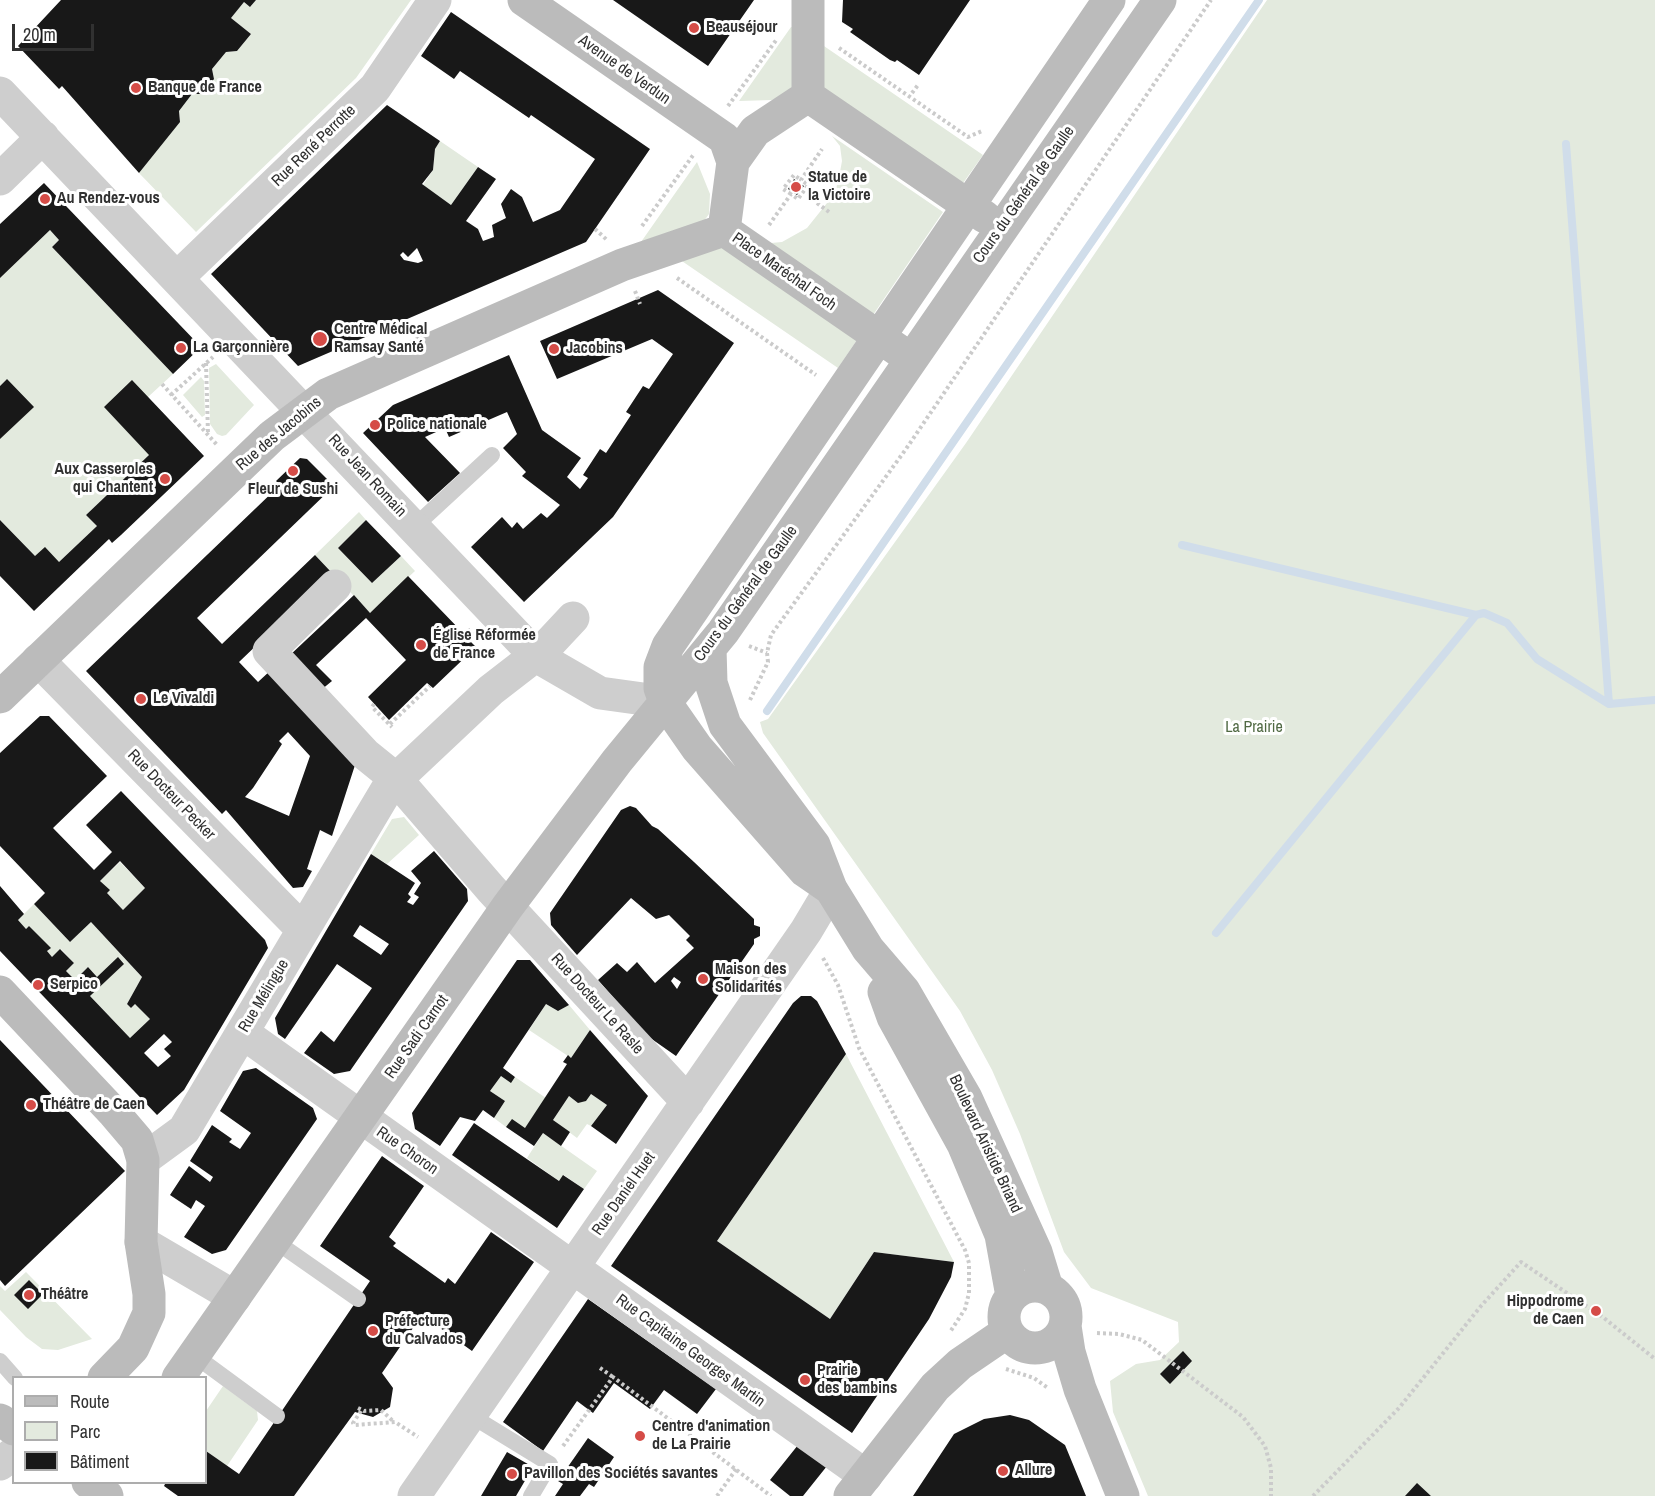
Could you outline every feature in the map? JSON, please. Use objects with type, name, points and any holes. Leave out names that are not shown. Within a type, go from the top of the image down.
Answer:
[{"type":"main road","name":"Avenue de Verdun","points":[[524,0],[737,144]]},
{"type":"main road","points":[[808,0],[808,96]]},
{"type":"main road","name":"Cours du Général de Gaulle","points":[[1109,0],[668,646],[660,667],[660,688],[665,702],[725,646],[911,358],[1160,0]]},
{"type":"main road","points":[[737,144],[808,96]]},
{"type":"main road","points":[[808,96],[1001,227]]},
{"type":"main road","name":"Place Maréchal Foch","points":[[737,144],[724,230],[911,358]]},
{"type":"main road","name":"Rue des Jacobins","points":[[0,697],[272,436],[328,394],[622,265],[724,230]]},
{"type":"main road","name":"Boulevard Aristide Briand","points":[[725,646],[711,683],[725,725],[814,845],[831,889],[868,949],[904,991],[966,1098],[1036,1252],[1047,1287],[1064,1303],[1078,1329],[1069,1352],[1065,1390],[1111,1482]]},
{"type":"main road","name":"Boulevard Aristide Briand","points":[[665,702],[698,748],[806,871],[831,889]]},
{"type":"main road","name":"Rue Sadi Carnot","points":[[186,1366],[276,1241],[508,906],[665,702]]},
{"type":"main road","name":"Boulevard Aristide Briand","points":[[868,949],[893,1017],[963,1144],[1002,1235],[1012,1296],[1004,1309],[1018,1340]]},
{"type":"main road","points":[[0,993],[114,1113],[136,1140],[143,1160],[141,1242],[149,1294],[149,1313],[133,1348],[105,1376]]},
{"type":"main road","points":[[1012,1296],[1024,1287],[1047,1287]]},
{"type":"main road","points":[[858,1486],[935,1387],[960,1364],[1018,1340],[1038,1348],[1078,1329]]},
{"type":"main road","points":[[1018,1340],[1065,1390]]},
{"type":"street","name":"Rue René Perrotte","points":[[177,278],[375,88],[435,0]]},
{"type":"street","name":"Rue Jean Romain","points":[[0,93],[536,656],[600,693],[665,702]]},
{"type":"street","points":[[0,179],[43,137]]},
{"type":"street","name":"Rue Docteur Le Rasle","points":[[335,586],[269,651],[365,754],[396,779],[665,1080],[688,1102]]},
{"type":"street","name":"Rue Mélingue","points":[[143,1160],[184,1130],[386,790],[491,690],[536,656],[564,631],[573,618]]},
{"type":"street","name":"Rue Docteur Pecker","points":[[38,660],[303,930]]},
{"type":"street","name":"Rue Daniel Huet","points":[[414,1496],[806,931],[831,889]]},
{"type":"street","name":"Rue Choron","points":[[243,1033],[329,1092],[333,1098],[361,1119],[573,1267]]},
{"type":"street","points":[[141,1242],[235,1297]]},
{"type":"street","name":"Rue Capitaine Georges Martin","points":[[573,1267],[858,1486]]},
{"type":"street","points":[[0,1464],[12,1455]]},
{"type":"lane","points":[[414,527],[492,455]]},
{"type":"lane","points":[[276,1241],[358,1299]]},
{"type":"lane","points":[[0,1361],[14,1376]]},
{"type":"lane","points":[[186,1366],[204,1376]]},
{"type":"lane","points":[[207,1378],[277,1416]]},
{"type":"lane","points":[[470,1415],[550,1464],[531,1496]]},
{"type":"path","points":[[746,706],[768,662],[767,653],[771,635],[906,449],[1211,0]]},
{"type":"path","points":[[731,101],[779,36]]},
{"type":"path","points":[[836,46],[968,137],[985,130]]},
{"type":"path","points":[[912,93],[918,85]]},
{"type":"path","points":[[801,180],[822,148]]},
{"type":"path","points":[[638,232],[693,155]]},
{"type":"path","points":[[794,175],[801,180],[808,185],[798,199],[783,189],[794,175]]},
{"type":"path","points":[[770,225],[791,194]]},
{"type":"path","points":[[817,204],[829,212]]},
{"type":"path","points":[[595,229],[608,241]]},
{"type":"path","points":[[674,275],[816,375],[819,382]]},
{"type":"path","points":[[635,290],[640,304]]},
{"type":"path","points":[[171,395],[216,354]]},
{"type":"path","points":[[206,363],[208,435]]},
{"type":"path","points":[[162,384],[222,450]]},
{"type":"path","points":[[725,646],[767,653]]},
{"type":"path","points":[[374,704],[372,707],[391,726],[429,688]]},
{"type":"path","points":[[818,949],[838,985],[859,1048],[965,1250],[969,1263],[969,1293],[965,1309],[949,1334]]},
{"type":"path","points":[[1313,1496],[1400,1408],[1481,1306],[1521,1262],[1604,1318],[1655,1359]]},
{"type":"path","points":[[1078,1329],[1125,1335],[1142,1340],[1243,1416],[1265,1446],[1271,1468],[1271,1496]]},
{"type":"path","points":[[600,1368],[737,1468],[771,1496]]},
{"type":"path","points":[[995,1369],[1027,1376],[1065,1390]]},
{"type":"path","points":[[550,1464],[613,1377]]},
{"type":"path","points":[[395,1422],[355,1425],[352,1423],[359,1409],[381,1410],[418,1437]]},
{"type":"path","points":[[717,1496],[737,1468]]},
{"type":"green space","points":[[256,0],[411,0],[356,78],[196,232],[139,173],[180,121],[179,111],[192,94],[203,94],[214,79],[212,69],[226,52],[237,51],[251,34],[231,18],[244,2],[250,7]]},
{"type":"green space","name":"La Prairie","points":[[1267,0],[1655,0],[1655,1496],[1148,1496],[1113,1412],[1110,1381],[1136,1364],[1160,1360],[1179,1342],[1178,1322],[1091,1288],[1064,1252],[1020,1134],[992,1070],[960,1011],[763,733],[760,722],[768,719],[966,443]]},
{"type":"green space","points":[[791,27],[799,27],[795,84],[785,95],[772,100],[739,101]]},
{"type":"green space","points":[[821,44],[983,155],[961,186],[824,92]]},
{"type":"green space","points":[[832,136],[943,212],[873,315],[771,243],[782,242],[807,228],[831,198],[838,183],[842,161],[840,146]]},
{"type":"green space","points":[[440,141],[478,167],[451,205],[423,185],[433,170],[435,149]]},
{"type":"green space","points":[[697,162],[710,194],[709,214],[699,228],[634,252]]},
{"type":"green space","points":[[50,230],[59,240],[52,247],[173,374],[148,397],[149,455],[86,515],[97,526],[59,562],[35,556],[0,520],[0,439],[7,379],[0,386],[0,278]]},
{"type":"green space","points":[[721,243],[859,337],[838,368],[676,257]]},
{"type":"green space","points":[[216,364],[254,405],[226,435],[222,436],[217,434],[210,424],[209,368]]},
{"type":"green space","points":[[201,377],[204,381],[205,415],[202,417],[183,395]]},
{"type":"green space","points":[[359,512],[366,520],[338,548],[372,583],[401,556],[415,571],[370,613],[315,555]]},
{"type":"green space","points":[[404,817],[419,835],[387,864],[371,854],[392,819]]},
{"type":"green space","points":[[120,862],[145,888],[123,910],[107,893],[109,890],[100,881]]},
{"type":"green space","points":[[34,904],[70,942],[91,922],[142,977],[127,1004],[131,1008],[135,1004],[150,1019],[130,1038],[90,996],[124,963],[118,958],[97,977],[88,967],[75,980],[66,971],[74,963],[61,949],[52,957],[47,951],[50,948],[29,926],[26,929],[18,920]]},
{"type":"green space","points":[[546,1004],[558,1011],[569,1005],[590,1030],[571,1058],[529,1030]]},
{"type":"green space","points":[[846,1054],[954,1262],[874,1252],[830,1319],[717,1241]]},
{"type":"green space","points":[[501,1076],[511,1082],[515,1077],[546,1098],[525,1128],[506,1127],[494,1118],[505,1101],[490,1091]]},
{"type":"green space","points":[[591,1094],[607,1105],[591,1126],[587,1124],[577,1138],[553,1120],[569,1096],[578,1103]]},
{"type":"green space","points":[[543,1133],[597,1171],[584,1189],[564,1175],[559,1181],[527,1158]]},
{"type":"green space","points":[[26,1272],[92,1339],[58,1350],[42,1349],[26,1337],[0,1310],[0,1286],[5,1291]]},
{"type":"green space","points":[[223,1386],[257,1411],[258,1420],[227,1466],[207,1452],[207,1410]]},
{"type":"building","name":"Banque de France","points":[[61,0],[256,0],[250,7],[244,2],[231,18],[251,34],[237,51],[226,52],[212,69],[214,79],[203,94],[192,94],[179,111],[180,122],[139,173],[62,86],[59,89],[18,46]]},
{"type":"building","name":"Beauséjour","points":[[613,0],[754,0],[708,66]]},
{"type":"building","points":[[843,0],[970,0],[919,75],[897,60],[895,62],[890,60],[850,32],[853,29],[842,22]]},
{"type":"building","points":[[451,12],[650,149],[586,242],[298,366],[211,274],[387,105],[440,141],[435,149],[433,170],[422,184],[451,205],[478,167],[496,179],[466,221],[478,229],[483,241],[494,237],[492,225],[506,218],[501,204],[511,189],[522,197],[533,222],[560,210],[595,159],[531,115],[529,118],[460,71],[454,79],[421,56]],"holes":[[[417,248],[423,261],[418,263],[404,260],[400,255],[403,252],[408,257]]]},
{"type":"building","name":"Statue de la Victoire","points":[[794,179],[804,186],[797,195],[788,189]]},
{"type":"building","points":[[44,183],[201,347],[173,374],[52,247],[59,240],[50,230],[0,278],[0,224]]},
{"type":"building","points":[[658,290],[734,343],[613,517],[524,602],[471,547],[502,517],[512,528],[517,522],[523,529],[541,513],[547,518],[560,505],[522,476],[526,472],[503,448],[517,434],[507,412],[449,437],[445,428],[425,437],[460,473],[428,502],[363,433],[393,405],[509,355],[542,430],[581,458],[567,477],[580,489],[588,478],[583,475],[600,449],[606,453],[631,415],[626,412],[643,386],[649,389],[673,354],[652,339],[557,379],[540,341]]},
{"type":"building","points":[[7,379],[34,407],[0,439],[0,386]]},
{"type":"building","points":[[132,380],[204,456],[112,543],[109,539],[34,611],[0,576],[0,520],[35,556],[45,547],[59,562],[97,526],[86,515],[149,455],[104,407]]},
{"type":"building","points":[[300,458],[307,459],[334,486],[197,618],[222,644],[315,555],[332,573],[239,662],[258,682],[271,670],[356,762],[332,836],[320,830],[307,869],[312,871],[303,887],[293,888],[226,810],[222,814],[86,671],[280,485],[276,481]],"holes":[[[288,732],[310,756],[289,816],[245,797],[282,744],[279,741]]]},
{"type":"building","points":[[366,520],[401,556],[372,583],[338,548]]},
{"type":"building","name":"Église Réformée de France","points":[[408,576],[463,633],[469,628],[475,634],[469,640],[476,647],[433,688],[427,683],[389,720],[368,697],[406,660],[366,618],[316,665],[332,681],[321,690],[289,656],[354,595],[370,613]]},
{"type":"building","points":[[40,716],[49,716],[107,776],[53,828],[94,870],[112,852],[86,825],[121,791],[265,940],[268,948],[184,1090],[157,1115],[0,951],[0,886],[24,914],[18,920],[26,929],[29,926],[51,948],[47,951],[52,957],[60,949],[74,963],[66,971],[75,980],[88,967],[97,977],[118,957],[124,964],[90,996],[130,1038],[150,1019],[135,1004],[131,1008],[127,1004],[142,977],[91,922],[70,942],[34,904],[45,893],[0,846],[0,753]],"holes":[[[120,861],[145,888],[123,910],[107,893],[110,890],[100,881]],[[164,1034],[172,1042],[164,1049],[171,1056],[158,1067],[144,1053]]]},
{"type":"building","points":[[630,806],[636,808],[652,826],[658,829],[754,919],[754,925],[760,927],[760,936],[754,939],[754,944],[676,1056],[646,1035],[598,980],[617,963],[627,972],[637,962],[655,983],[694,948],[686,940],[690,936],[669,915],[656,919],[631,898],[577,955],[551,925],[550,913],[621,810]],"holes":[[[674,977],[681,982],[677,989],[671,981]]]},
{"type":"building","points":[[434,851],[467,889],[468,901],[350,1071],[334,1074],[304,1053],[321,1031],[334,1042],[372,988],[337,964],[285,1039],[278,1034],[275,1018],[371,854],[415,883],[408,894],[411,897],[407,902],[413,905],[419,897],[414,894],[421,883],[411,871]],"holes":[[[360,925],[389,944],[381,955],[353,936]]]},
{"type":"building","points":[[517,960],[530,960],[569,1005],[558,1011],[546,1004],[503,1068],[515,1077],[511,1083],[501,1076],[490,1091],[505,1101],[494,1118],[483,1110],[475,1121],[460,1117],[440,1146],[415,1129],[412,1113]]},
{"type":"building","points":[[801,996],[811,996],[817,1001],[846,1054],[717,1241],[830,1319],[874,1252],[954,1262],[951,1277],[929,1319],[852,1433],[611,1266],[793,1003]]},
{"type":"building","points":[[590,1030],[648,1096],[616,1144],[591,1126],[607,1105],[591,1094],[586,1101],[578,1103],[569,1096],[553,1120],[570,1132],[561,1146],[543,1133],[534,1146],[506,1127],[512,1119],[525,1128],[567,1064],[563,1062],[568,1055],[571,1058]]},
{"type":"building","name":"Théâtre de Caen","points":[[0,1040],[125,1171],[5,1286],[0,1280]]},
{"type":"building","points":[[256,1068],[313,1108],[317,1119],[226,1250],[212,1254],[184,1237],[205,1206],[196,1200],[191,1209],[170,1195],[189,1166],[210,1182],[213,1177],[190,1161],[212,1125],[232,1139],[229,1142],[240,1149],[251,1133],[220,1111],[243,1071]]},
{"type":"building","points":[[474,1123],[559,1181],[563,1175],[584,1189],[557,1228],[452,1155]]},
{"type":"building","name":"Préfecture du Calvados","points":[[382,1156],[424,1186],[389,1237],[396,1243],[393,1246],[445,1283],[448,1278],[455,1284],[491,1232],[534,1262],[472,1351],[422,1315],[382,1373],[393,1388],[390,1407],[373,1417],[355,1412],[294,1496],[178,1496],[164,1486],[165,1484],[207,1484],[207,1452],[239,1474],[370,1281],[320,1246]]},
{"type":"building","name":"Théâtre","points":[[29,1280],[43,1294],[28,1309],[14,1295]]},
{"type":"building","points":[[588,1299],[716,1389],[697,1414],[664,1390],[650,1409],[614,1383],[593,1413],[577,1401],[543,1451],[503,1422]]},
{"type":"building","points":[[1183,1351],[1192,1361],[1170,1384],[1160,1374]]},
{"type":"building","name":"Allure","points":[[1010,1415],[1029,1420],[1065,1445],[1086,1496],[913,1496],[954,1434],[984,1419]]},
{"type":"building","points":[[588,1438],[614,1457],[594,1487],[589,1484],[580,1496],[555,1496],[563,1484],[558,1481]]},
{"type":"building","points":[[798,1445],[827,1466],[803,1496],[790,1496],[770,1480]]},
{"type":"building","name":"Pavillon des Sociétés savantes","points":[[507,1452],[533,1467],[516,1496],[481,1496]]},
{"type":"building","points":[[1417,1483],[1431,1496],[1405,1496]]},
{"type":"waterway","points":[[767,711],[1259,0]]},
{"type":"waterway","points":[[1566,144],[1609,704]]},
{"type":"waterway","points":[[1182,545],[1476,615],[1484,613],[1507,623],[1537,659],[1609,704],[1655,700]]},
{"type":"waterway","points":[[1216,933],[1476,615]]},
{"type":"place","name":"Beauséjour","points":[[694,28]]},
{"type":"place","name":"Banque de France","points":[[136,88]]},
{"type":"place","name":"Statue de la Victoire","points":[[796,187]]},
{"type":"place","name":"Au Rendez-vous","points":[[45,199]]},
{"type":"place","name":"Centre Médical Ramsay Santé","points":[[320,339]]},
{"type":"place","name":"La Garçonnière","points":[[181,348]]},
{"type":"place","name":"Jacobins","points":[[554,349]]},
{"type":"place","name":"Police nationale","points":[[375,425]]},
{"type":"place","name":"Fleur de Sushi","points":[[293,471]]},
{"type":"place","name":"Aux Casseroles qui Chantent","points":[[165,479]]},
{"type":"place","name":"Église Réformée de France","points":[[421,645]]},
{"type":"place","name":"Le Vivaldi","points":[[141,699]]},
{"type":"place","name":"Maison des Solidarités","points":[[703,979]]},
{"type":"place","name":"Serpico","points":[[38,985]]},
{"type":"place","name":"Théâtre de Caen","points":[[31,1105]]},
{"type":"place","name":"Théâtre","points":[[29,1295]]},
{"type":"place","name":"Hippodrome de Caen","points":[[1596,1311]]},
{"type":"place","name":"Préfecture du Calvados","points":[[373,1331]]},
{"type":"place","name":"Prairie des bambins","points":[[805,1380]]},
{"type":"place","name":"Centre d'animation de La Prairie","points":[[640,1436]]},
{"type":"place","name":"Allure","points":[[1003,1471]]},
{"type":"place","name":"Pavillon des Sociétés savantes","points":[[512,1474]]}]
